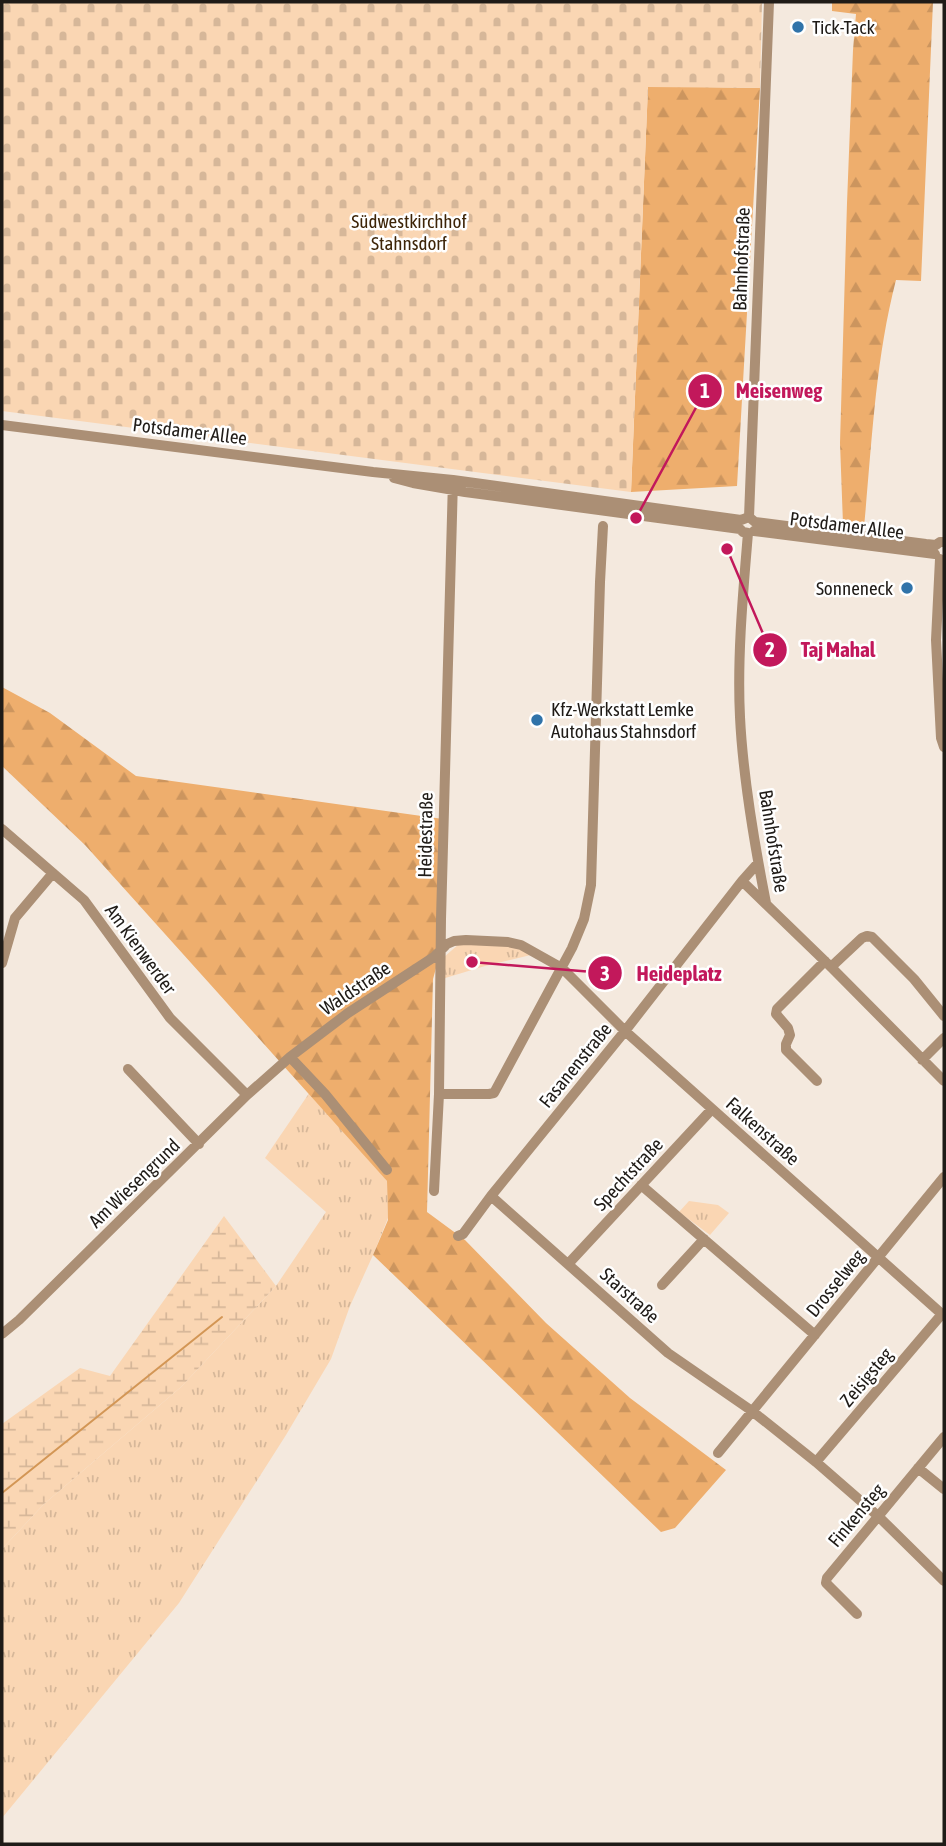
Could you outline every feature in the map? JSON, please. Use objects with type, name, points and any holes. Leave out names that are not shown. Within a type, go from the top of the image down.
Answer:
[{"type":"street","name":"Bahnhofstraße","points":[[769,2],[742,614],[740,719],[750,815],[765,903],[944,1081]]},
{"type":"street","name":"Potsdamer Allee","points":[[2,425],[373,472],[413,483],[452,485],[940,552]]},
{"type":"street","name":"Heidestraße","points":[[434,1191],[439,1094],[452,485]]},
{"type":"street","points":[[439,1094],[494,1093],[562,968],[584,919],[591,885],[603,526]]},
{"type":"street","points":[[940,552],[936,640],[941,737],[944,747]]},
{"type":"street","name":"Am Kienwerder","points":[[2,829],[84,900],[170,1018],[247,1095]]},
{"type":"street","name":"Fasanenstraße","points":[[458,1236],[463,1234],[758,863]]},
{"type":"street","points":[[2,963],[15,918],[53,873]]},
{"type":"street","points":[[742,881],[765,903]]},
{"type":"street","points":[[817,1080],[786,1051],[790,1035],[788,1028],[776,1014],[777,1009],[862,938],[872,937],[914,979],[944,1016]]},
{"type":"street","name":"Waldstraße","points":[[290,1057],[348,1013],[454,941],[508,942],[521,945],[562,968]]},
{"type":"street","name":"Falkenstraße","points":[[562,968],[625,1031],[943,1315]]},
{"type":"street","points":[[922,1060],[944,1038]]},
{"type":"street","points":[[290,1057],[325,1094],[387,1170]]},
{"type":"street","name":"Am Wiesengrund","points":[[2,1334],[7,1323],[290,1057]]},
{"type":"street","points":[[128,1069],[199,1144]]},
{"type":"street","name":"Spechtstraße","points":[[569,1263],[712,1109]]},
{"type":"street","name":"Drosselweg","points":[[752,1411],[944,1177]]},
{"type":"street","points":[[641,1185],[815,1335]]},
{"type":"street","name":"Starstraße","points":[[491,1196],[668,1353],[752,1411],[816,1462],[878,1516],[944,1581]]},
{"type":"street","points":[[662,1285],[704,1239]]},
{"type":"street","name":"Zeisigsteg","points":[[816,1462],[943,1315]]},
{"type":"street","points":[[718,1453],[752,1411]]},
{"type":"street","name":"Finkensteg","points":[[858,1614],[826,1583],[827,1578],[944,1437]]},
{"type":"street","points":[[918,1468],[944,1489]]},
{"type":"green space","name":"Südwestkirchhof Stahnsdorf","points":[[2,2],[762,2],[760,88],[648,87],[631,492],[2,411]]},
{"type":"green space","points":[[832,2],[933,2],[921,281],[896,280],[889,310],[875,403],[864,527],[843,524],[840,443],[856,14],[832,11]]},
{"type":"green space","points":[[648,86],[760,88],[737,486],[631,492]]},
{"type":"green space","points":[[2,687],[50,713],[136,776],[443,819],[441,950],[433,979],[427,1212],[465,1240],[546,1323],[630,1398],[726,1470],[675,1528],[661,1532],[373,1255],[388,1220],[387,1181],[85,845],[2,766]]},
{"type":"green space","points":[[460,943],[508,944],[535,954],[442,979],[443,958]]},
{"type":"green space","points":[[314,1086],[387,1181],[388,1218],[350,1306],[331,1359],[179,1603],[2,1818],[2,1549],[44,1504],[181,1387],[276,1286],[326,1212],[265,1158]]},
{"type":"green space","points":[[689,1201],[718,1205],[729,1213],[710,1235],[679,1212]]},
{"type":"green space","points":[[224,1216],[276,1286],[181,1387],[44,1504],[2,1549],[2,1424],[80,1368],[110,1376]]},
{"type":"waterway","points":[[2,1493],[222,1317]]},
{"type":"place","name":"Tick-Tack","points":[[798,27]]},
{"type":"place","name":"Meisenweg","points":[[636,518]]},
{"type":"place","name":"Taj Mahal","points":[[727,549]]},
{"type":"place","name":"Sonneneck","points":[[907,588]]},
{"type":"place","name":"Kfz-Werkstatt Lemke Autohaus Stahnsdorf","points":[[537,720]]},
{"type":"place","name":"Heideplatz","points":[[472,962]]}]
